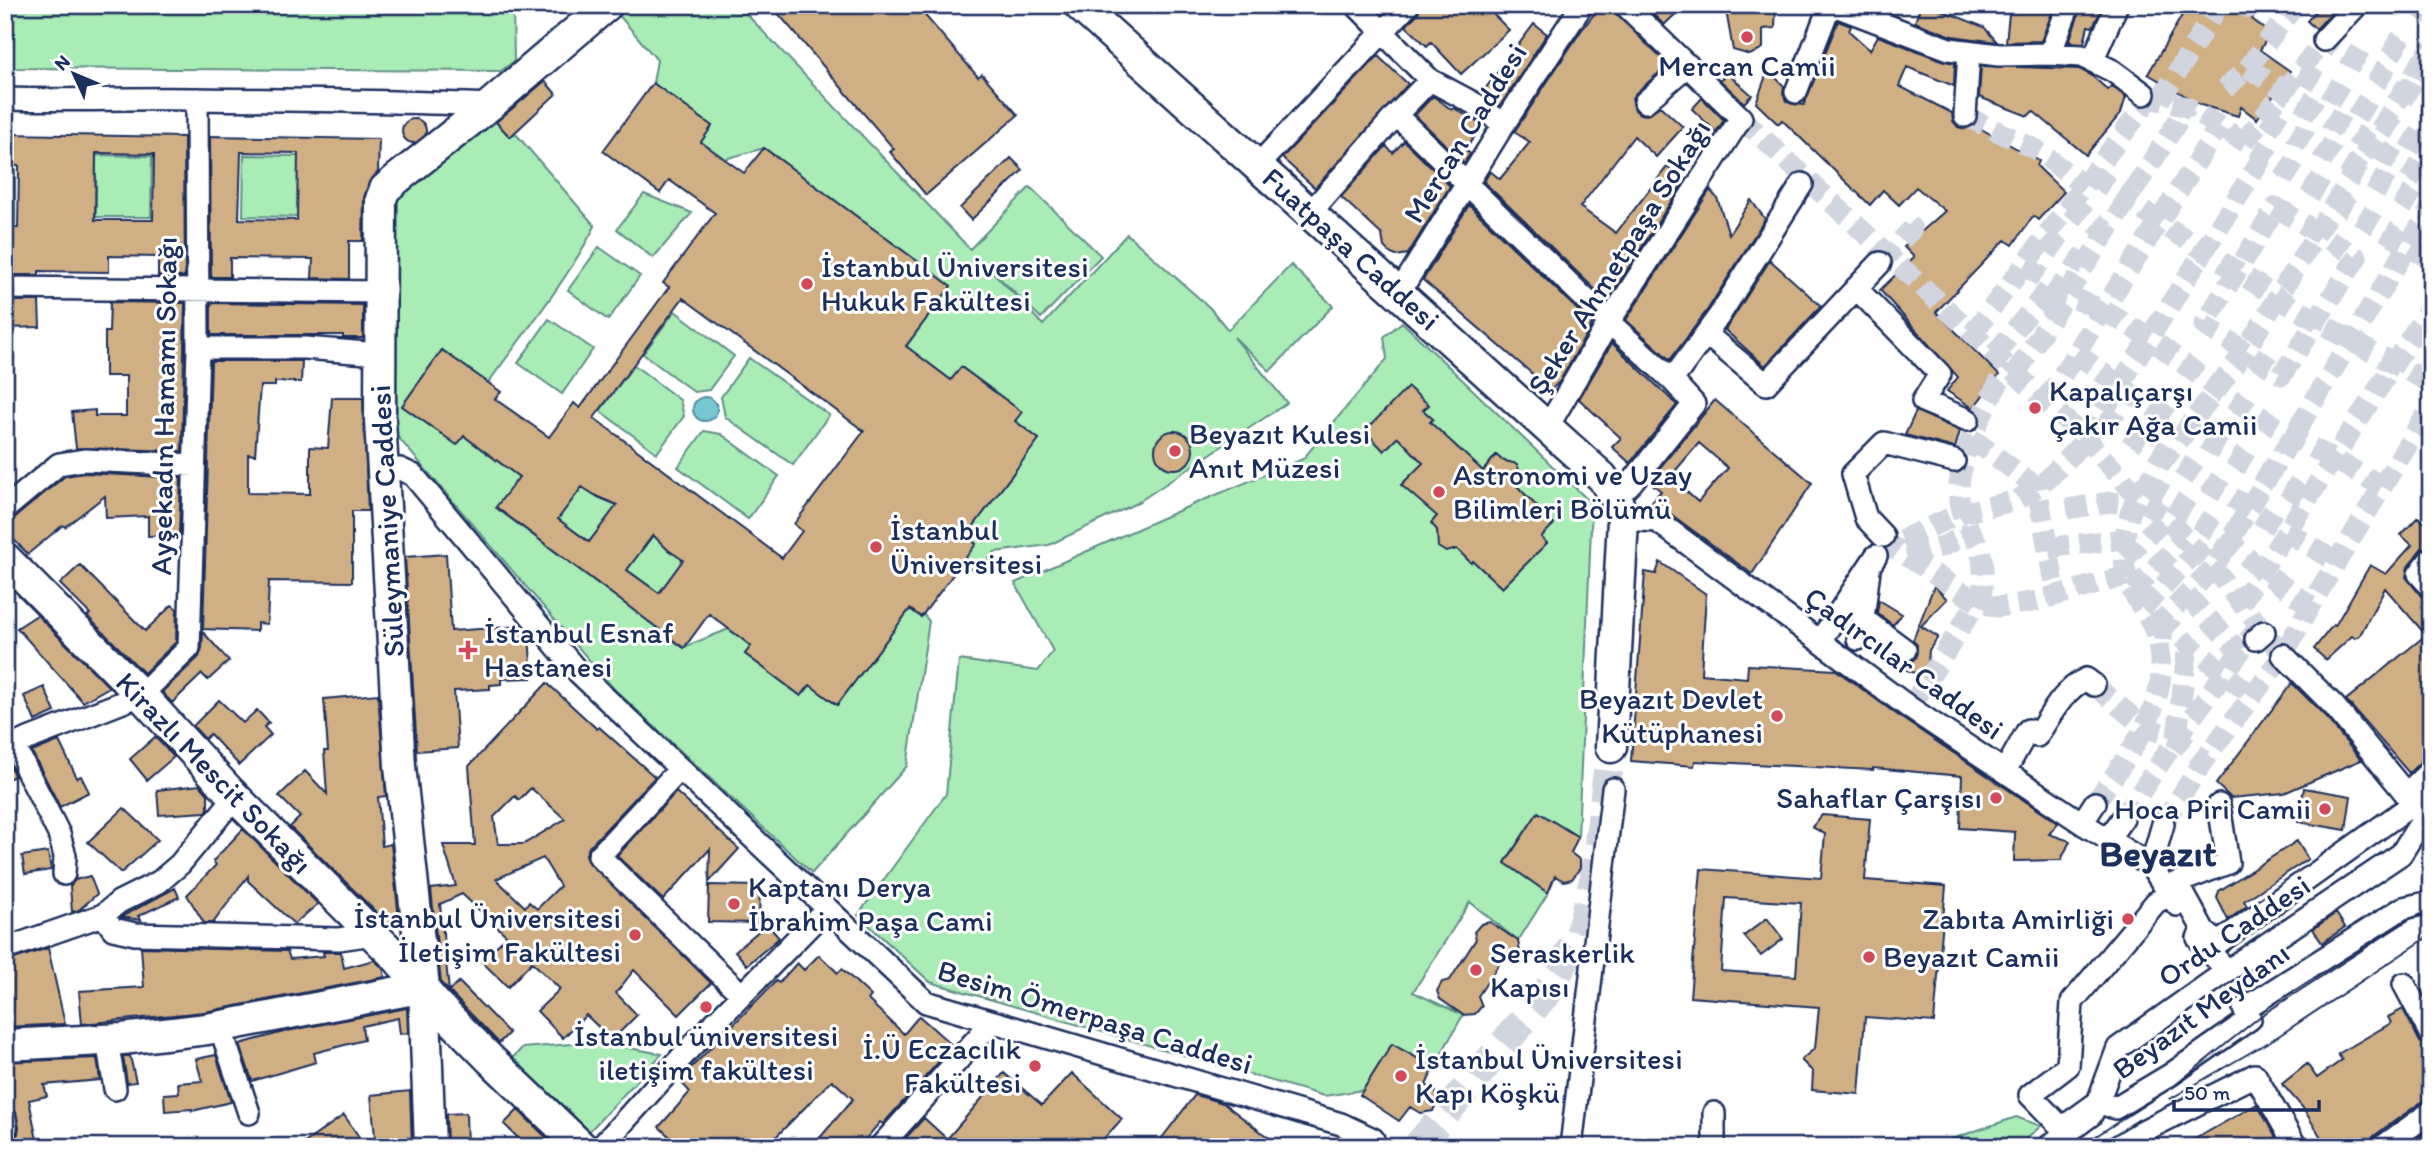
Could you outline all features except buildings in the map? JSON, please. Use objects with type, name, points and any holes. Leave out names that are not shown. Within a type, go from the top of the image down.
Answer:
[{"type":"main road","name":"Süleymaniye Caddesi","points":[[430,1147],[424,987],[400,766],[383,470],[379,354],[382,292],[381,199],[386,189],[607,5]]},
{"type":"main road","name":"Fuatpaşa Caddesi","points":[[1079,5],[1602,478],[1620,509]]},
{"type":"main road","points":[[1611,747],[1620,509]]},
{"type":"main road","name":"Kirazlı Mescit Sokağı","points":[[5,558],[141,695],[235,797],[373,934],[424,987],[436,1004],[582,1147]]},
{"type":"main road","points":[[5,1045],[107,1040],[220,1027],[424,987]]},
{"type":"street","points":[[1356,5],[1430,80],[1475,104],[1504,124]]},
{"type":"street","points":[[1258,165],[1408,5]]},
{"type":"street","name":"Mercan Caddesi","points":[[1399,293],[1582,5]]},
{"type":"street","points":[[1625,5],[1688,65],[1645,102]]},
{"type":"street","points":[[1796,92],[1832,5],[1949,49],[1999,55],[2082,56],[2113,71],[2144,94]]},
{"type":"street","points":[[2050,54],[2069,5]]},
{"type":"street","points":[[2091,61],[2117,5]]},
{"type":"street","points":[[2324,40],[2357,5]]},
{"type":"street","points":[[1965,117],[1969,52]]},
{"type":"street","name":"Şeker Ahmetpaşa Sokağı","points":[[1547,428],[1609,322],[1741,118],[1688,65]]},
{"type":"street","points":[[1310,213],[1430,80]]},
{"type":"street","points":[[5,99],[392,101],[490,105]]},
{"type":"street","name":"Ayşekadın Hamamı Sokağı","points":[[141,695],[188,648],[198,348],[197,99]]},
{"type":"street","points":[[1396,115],[1694,404],[1632,482],[1620,509]]},
{"type":"street","points":[[1672,380],[1706,334],[1801,184]]},
{"type":"street","points":[[1706,334],[1766,384],[1880,262]]},
{"type":"street","points":[[5,288],[382,292]]},
{"type":"street","points":[[1856,288],[1940,374],[1923,401],[1968,420]]},
{"type":"street","points":[[198,348],[305,348],[379,354]]},
{"type":"street","points":[[1905,650],[1861,629],[1876,552],[1853,474],[1884,443],[1954,461]]},
{"type":"street","points":[[5,509],[59,464],[84,460],[194,465]]},
{"type":"street","name":"Besim Ömerpaşa Caddesi","points":[[383,470],[400,470],[413,475],[578,672],[926,1002],[1341,1124],[1373,1139]]},
{"type":"street","name":"Çadırcılar Caddesi","points":[[1620,509],[1657,521],[1910,708],[2151,866]]},
{"type":"street","points":[[1820,641],[1876,552]]},
{"type":"street","points":[[2431,558],[2419,574],[2431,587]]},
{"type":"street","points":[[2283,655],[2334,706],[2419,801],[2431,770]]},
{"type":"street","points":[[2005,771],[2028,730],[2037,736],[2054,708],[2079,682],[2086,679],[2094,685]]},
{"type":"street","points":[[64,874],[65,856],[59,834],[10,747],[141,695]]},
{"type":"street","points":[[680,769],[599,856],[742,995]]},
{"type":"street","points":[[1571,1147],[1614,789]]},
{"type":"street","points":[[5,949],[103,915],[119,902],[159,882],[180,864],[235,797]]},
{"type":"street","name":"Beyazıt Meydanı","points":[[2419,801],[2218,943],[2204,932],[2183,893],[2168,891],[2072,1002],[2068,1066],[2030,1095],[2062,1128],[2094,1108],[2115,1108],[2170,1075],[2250,1019],[2244,1009],[2403,908],[2431,902]]},
{"type":"street","name":"Ordu Caddesi","points":[[2094,1108],[2118,1048],[2401,854],[2419,801]]},
{"type":"street","points":[[2082,823],[2095,803]]},
{"type":"street","points":[[2168,891],[2228,863],[2220,805]]},
{"type":"street","points":[[2108,839],[2123,818]]},
{"type":"street","points":[[2163,824],[2151,866],[2197,936],[2227,971]]},
{"type":"street","points":[[601,1147],[827,908]]},
{"type":"street","points":[[103,915],[113,929],[135,934],[339,939],[373,934]]},
{"type":"street","points":[[2404,984],[2431,1035]]},
{"type":"street","points":[[880,1147],[992,1022]]},
{"type":"street","points":[[220,1027],[249,1113]]},
{"type":"street","points":[[107,1040],[115,1089]]},
{"type":"street","points":[[2117,1147],[2143,1131],[2255,1075],[2296,1147]]},
{"type":"street","points":[[2048,1147],[2094,1108]]},
{"type":"street","points":[[2382,1147],[2431,1112]]},
{"type":"street","points":[[1714,1113],[1714,1147]]},
{"type":"street","points":[[5,1119],[6,1128]]},
{"type":"green space","points":[[5,5],[513,5],[514,61],[501,71],[5,68]]},
{"type":"green space","points":[[619,5],[738,5],[970,249],[1030,187],[1101,256],[1041,318],[990,269],[1043,325],[1127,234],[1210,308],[1228,330],[1291,265],[1333,306],[1270,371],[1234,337],[1287,403],[1137,503],[1049,545],[995,552],[977,572],[959,564],[976,544],[966,536],[1039,439],[1015,421],[1021,412],[961,367],[951,380],[906,347],[950,286],[764,148],[725,159],[701,142],[712,126],[653,83],[657,60],[617,13]]},
{"type":"green space","points":[[492,117],[510,137],[516,134],[595,226],[558,287],[488,383],[442,350],[402,406],[457,445],[464,436],[519,477],[496,508],[684,647],[729,629],[751,646],[745,654],[801,696],[810,685],[837,705],[910,609],[920,616],[918,608],[929,621],[907,766],[812,873],[614,689],[384,421],[389,205]]},
{"type":"green space","points":[[96,155],[152,156],[151,217],[96,217]]},
{"type":"green space","points":[[244,155],[299,156],[299,217],[243,216]]},
{"type":"green space","points":[[5,170],[15,170],[15,224],[5,224]]},
{"type":"green space","points":[[644,194],[692,213],[653,258],[617,229]]},
{"type":"green space","points":[[599,247],[640,276],[608,320],[568,290]]},
{"type":"green space","points":[[675,311],[734,356],[709,390],[694,392],[643,354]]},
{"type":"green space","points":[[549,319],[593,349],[562,394],[518,363]]},
{"type":"green space","points":[[1402,322],[1592,504],[1578,837],[1538,812],[1505,862],[1548,893],[1518,941],[1470,902],[1413,992],[1463,1015],[1434,1067],[1392,1044],[1363,1090],[1324,1096],[930,982],[858,915],[946,794],[959,660],[1038,671],[1053,651],[1015,583],[1303,459],[1387,359],[1384,337]]},
{"type":"green space","points":[[749,358],[829,415],[793,465],[725,417],[721,397]]},
{"type":"green space","points":[[634,365],[680,400],[684,416],[657,453],[600,411]]},
{"type":"green space","points":[[704,431],[721,434],[779,476],[748,519],[678,467]]},
{"type":"green space","points":[[593,472],[594,493],[597,496],[624,496],[589,542],[558,519]]},
{"type":"green space","points":[[662,523],[668,548],[677,550],[693,546],[659,593],[627,570]]},
{"type":"green space","points":[[596,1042],[662,1054],[581,1140],[504,1067],[522,1048]]},
{"type":"green space","points":[[2016,1117],[2041,1126],[2016,1147],[1936,1147],[1943,1142]]},
{"type":"water","points":[[705,397],[714,400],[717,409],[714,418],[705,421],[696,418],[693,409],[696,400]]},
{"type":"tunnel","points":[[2160,100],[2219,5]]},
{"type":"tunnel","points":[[2244,5],[2249,8],[2250,5]]},
{"type":"tunnel","points":[[2225,89],[2248,68],[2291,10],[2282,5]]},
{"type":"tunnel","points":[[2416,5],[2431,15]]},
{"type":"tunnel","points":[[2244,142],[2324,40],[2431,105]]},
{"type":"tunnel","points":[[2387,41],[2431,66]]},
{"type":"tunnel","points":[[2095,803],[2138,739],[2155,704],[2159,686],[2161,669],[2156,636],[2126,574],[2126,534],[2137,496],[2245,351],[2431,46]]},
{"type":"tunnel","points":[[2248,68],[2431,182]]},
{"type":"tunnel","points":[[2300,71],[2431,151]]},
{"type":"tunnel","points":[[2144,94],[2187,107],[2431,260]]},
{"type":"tunnel","points":[[1973,333],[2150,98]]},
{"type":"tunnel","points":[[2016,373],[2187,107]]},
{"type":"tunnel","points":[[2265,115],[2428,212]]},
{"type":"tunnel","points":[[1965,116],[2037,150],[2085,187]]},
{"type":"tunnel","points":[[1741,118],[2086,439],[2137,496],[2166,518],[2213,568],[2283,655]]},
{"type":"tunnel","points":[[2046,401],[2219,126]]},
{"type":"tunnel","points":[[1876,556],[1890,545],[1961,513],[2018,500],[2048,479],[2086,439],[2264,155]]},
{"type":"tunnel","points":[[2093,175],[2158,221],[2278,298],[2351,341],[2431,383]]},
{"type":"tunnel","points":[[2070,205],[2107,232]]},
{"type":"tunnel","points":[[2276,207],[2357,257],[2282,375],[2204,325],[2276,207]]},
{"type":"tunnel","points":[[2154,629],[2213,568],[2431,208]]},
{"type":"tunnel","points":[[1880,263],[1912,229],[1903,220]]},
{"type":"tunnel","points":[[2045,238],[2085,266]]},
{"type":"tunnel","points":[[2025,265],[2066,295],[2103,310],[2150,338],[2218,390],[2293,437],[2382,486]]},
{"type":"tunnel","points":[[1995,354],[2052,285]]},
{"type":"tunnel","points":[[2241,603],[2431,306]]},
{"type":"tunnel","points":[[2076,353],[2120,386],[2188,430],[2308,499]]},
{"type":"tunnel","points":[[1910,708],[1981,596],[1983,562],[1977,543],[1962,514],[1960,478],[1972,437],[2009,366]]},
{"type":"tunnel","points":[[2163,824],[2204,760],[2283,655],[2431,406]]},
{"type":"tunnel","points":[[2102,414],[2336,562]]},
{"type":"tunnel","points":[[1972,439],[2037,487],[2056,595]]},
{"type":"tunnel","points":[[2147,483],[2229,541],[2261,570],[2310,606]]},
{"type":"tunnel","points":[[2067,509],[2110,502],[2133,505]]},
{"type":"tunnel","points":[[2125,558],[2166,518]]},
{"type":"tunnel","points":[[1906,555],[1944,546],[1971,532]]},
{"type":"tunnel","points":[[1883,537],[1890,545],[1977,602],[1997,607],[2032,602],[2126,576]]},
{"type":"tunnel","points":[[2133,591],[2184,538]]},
{"type":"tunnel","points":[[2049,550],[2125,539]]},
{"type":"tunnel","points":[[2142,608],[2197,551]]},
{"type":"tunnel","points":[[2187,596],[2240,652]]},
{"type":"tunnel","points":[[2123,818],[2177,738],[2259,626]]},
{"type":"tunnel","points":[[2154,629],[2173,630],[2251,695]]},
{"type":"tunnel","points":[[2177,736],[2188,644]]},
{"type":"tunnel","points":[[2094,685],[2144,727],[2177,738],[2204,760]]},
{"type":"tunnel","points":[[1417,1147],[1548,991],[1580,933],[1595,876],[1611,747]]},
{"type":"tram line","points":[[2079,1147],[2174,1086],[2262,1015],[2410,919],[2431,910]]},
{"type":"tram line","points":[[2170,1099],[2277,1037],[2431,935]]},
{"type":"place","name":"Mercan Camii","points":[[1747,37]]},
{"type":"place","name":"İstanbul Üniversitesi Hukuk Fakültesi","points":[[807,284]]},
{"type":"place","name":"Kapalıçarşı Çakır Ağa Camii","points":[[2035,408]]},
{"type":"place","name":"Beyazıt Kulesi Anıt Müzesi","points":[[1175,451]]},
{"type":"place","name":"Astronomi ve Uzay Bilimleri Bölümü","points":[[1439,492]]},
{"type":"place","name":"İstanbul Üniversitesi","points":[[876,547]]},
{"type":"place","name":"İstanbul Esnaf Hastanesi","points":[[468,650]]},
{"type":"place","name":"Beyazıt Devlet Kütüphanesi","points":[[1777,716]]},
{"type":"place","name":"Sahaflar Çarşısı","points":[[1996,798]]},
{"type":"place","name":"Hoca Piri Camii","points":[[2325,809]]},
{"type":"place","name":"Kaptanı Derya İbrahim Paşa Cami","points":[[734,904]]},
{"type":"place","name":"Zabıta Amirliği","points":[[2128,919]]},
{"type":"place","name":"İstanbul Üniversitesi İletişim Fakültesi","points":[[635,935]]},
{"type":"place","name":"Beyazıt Camii","points":[[1869,957]]},
{"type":"place","name":"Seraskerlik Kapısı","points":[[1476,970]]},
{"type":"place","name":"İstanbul üniversitesi iletişim fakültesi","points":[[706,1007]]},
{"type":"place","name":"İ.Ü Eczacılık Fakültesi","points":[[1035,1066]]},
{"type":"place","name":"İstanbul Üniversitesi Kapı Köşkü","points":[[1401,1076]]},
{"type":"district","name":"Beyazıt","points":[[2158,853]]}]
